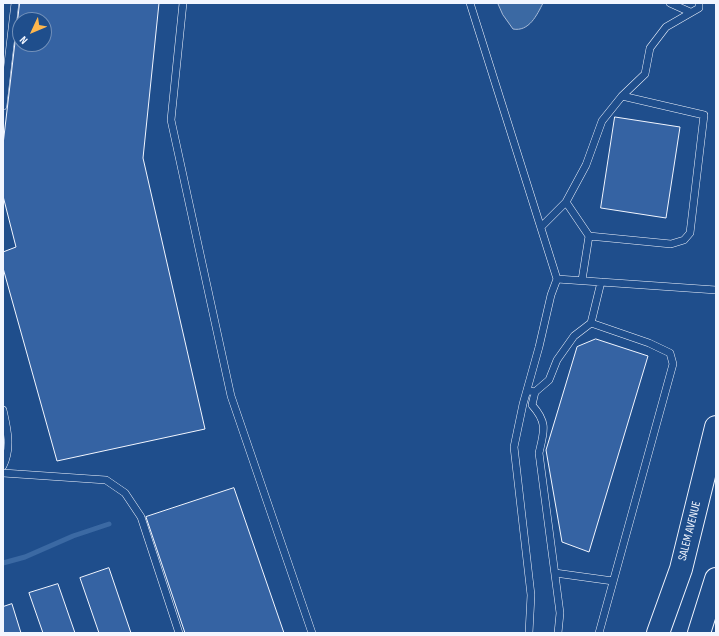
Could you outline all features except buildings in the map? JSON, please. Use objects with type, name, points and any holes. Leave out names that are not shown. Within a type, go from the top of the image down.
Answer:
[{"type":"highway","name":"SALEM AVENUE","points":[[658,633],[681,569],[716,427]]},
{"type":"highway","points":[[699,633],[716,579]]},
{"type":"lane","points":[[3,106],[15,3]]},
{"type":"lane","points":[[183,3],[170,120],[231,396],[312,633]]},
{"type":"lane","points":[[470,3],[557,278],[551,295],[531,392],[514,447],[531,595],[529,633]]},
{"type":"lane","points":[[670,3],[690,12]]},
{"type":"lane","points":[[541,227],[566,202],[586,165],[602,121],[622,96],[645,74],[650,48],[666,27],[699,8],[699,3]]},
{"type":"lane","points":[[589,236],[671,244],[684,240],[690,233],[704,115],[622,96]]},
{"type":"lane","points":[[566,202],[589,236],[582,280]]},
{"type":"lane","points":[[557,278],[716,290]]},
{"type":"lane","points":[[531,392],[549,380],[557,360],[574,336],[591,323],[601,282]]},
{"type":"lane","points":[[591,323],[650,343],[670,353],[673,364],[599,633]]},
{"type":"lane","points":[[531,392],[532,405],[541,414],[545,427],[539,453],[560,613],[558,633]]},
{"type":"lane","points":[[3,410],[8,438],[7,458],[3,466]]},
{"type":"lane","points":[[3,473],[106,480],[125,492],[141,518],[179,633]]},
{"type":"lane","points":[[555,573],[613,581]]},
{"type":"water","points":[[498,3],[543,3],[532,22],[524,28],[513,29],[503,15]]},
{"type":"waterway","points":[[3,563],[25,557],[73,536],[109,524]]}]
